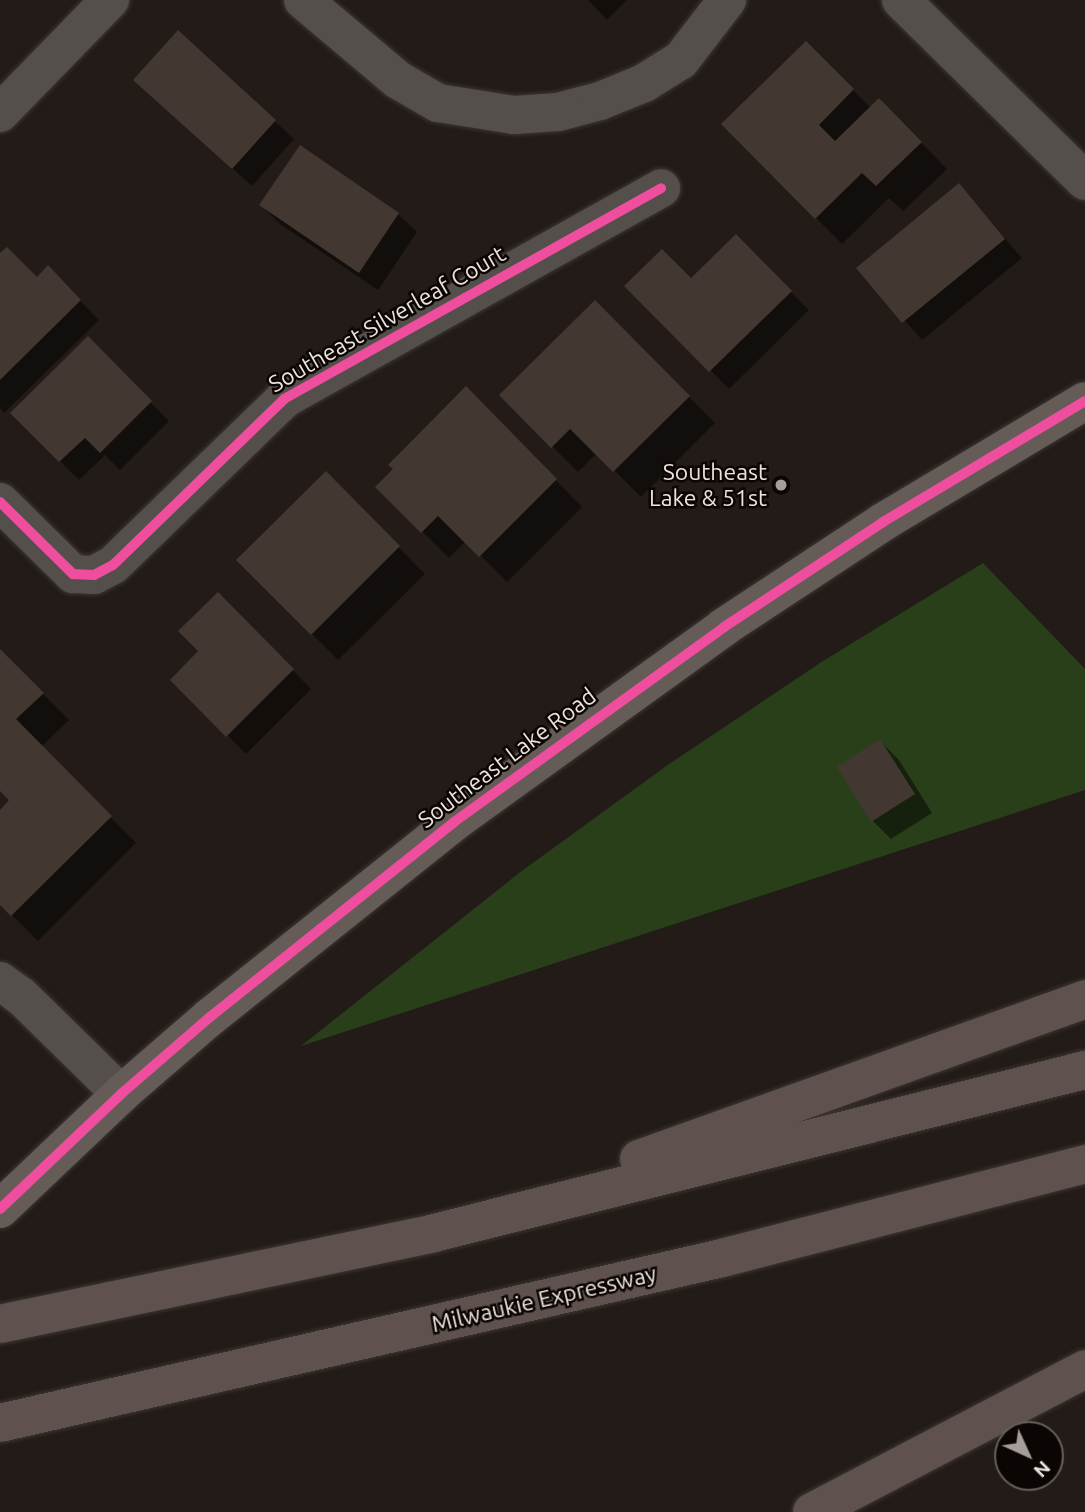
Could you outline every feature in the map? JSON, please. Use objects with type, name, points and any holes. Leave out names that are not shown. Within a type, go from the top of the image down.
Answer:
[{"type":"highway","points":[[434,1233],[1085,999]]},
{"type":"highway","points":[[0,1324],[434,1233],[1085,1070]]},
{"type":"highway","name":"Milwaukie Expressway","points":[[0,1423],[722,1258],[1085,1164]]},
{"type":"highway","points":[[812,1512],[1085,1369]]},
{"type":"main road","name":"Southeast Lake Road","points":[[0,1209],[121,1094],[210,1017],[351,903],[602,712],[883,522],[1085,401]]},
{"type":"street","points":[[0,113],[110,0]]},
{"type":"street","points":[[303,0],[398,80],[438,103],[514,115],[558,112],[600,101],[644,83],[681,60],[727,0]]},
{"type":"street","points":[[901,0],[1085,181]]},
{"type":"street","name":"Southeast Silverleaf Court","points":[[0,502],[73,574],[94,575],[113,565],[284,399],[661,188]]},
{"type":"street","points":[[0,981],[21,996],[121,1094]]},
{"type":"green space","points":[[983,563],[1085,669],[1085,790],[301,1046],[519,873],[669,764],[823,661]]},
{"type":"building","points":[[178,30],[276,120],[232,169],[133,80]]},
{"type":"building","points":[[806,41],[854,89],[819,125],[835,141],[879,98],[922,142],[876,186],[862,173],[815,219],[721,124]]},
{"type":"building","points":[[300,145],[399,213],[359,273],[259,205]]},
{"type":"building","points":[[959,183],[1005,239],[902,323],[856,268]]},
{"type":"building","points":[[736,234],[792,291],[709,372],[624,286],[662,249],[691,278]]},
{"type":"building","points":[[7,247],[37,277],[48,265],[81,300],[0,380],[0,253]]},
{"type":"building","points":[[595,300],[690,396],[613,472],[570,429],[551,448],[499,395]]},
{"type":"building","points":[[88,336],[152,401],[100,453],[85,438],[59,462],[10,413]]},
{"type":"building","points":[[466,386],[557,479],[479,557],[438,516],[421,533],[375,487],[393,469],[388,465]]},
{"type":"building","points":[[326,471],[400,546],[311,635],[236,560]]},
{"type":"building","points":[[218,592],[294,669],[226,737],[170,680],[198,651],[178,631]]},
{"type":"building","points":[[0,649],[44,693],[16,719],[112,816],[11,916],[0,905],[0,810],[9,800],[0,791]]},
{"type":"building","points":[[880,739],[915,794],[871,822],[837,767]]},
{"type":"cycle path","points":[[0,502],[73,574],[94,575],[113,565],[284,399],[661,188]]},
{"type":"cycle path","points":[[0,1209],[121,1094],[210,1017],[454,822],[724,627],[883,522],[1085,401]]},
{"type":"place","name":"Southeast Lake & 51st","points":[[781,485]]}]
